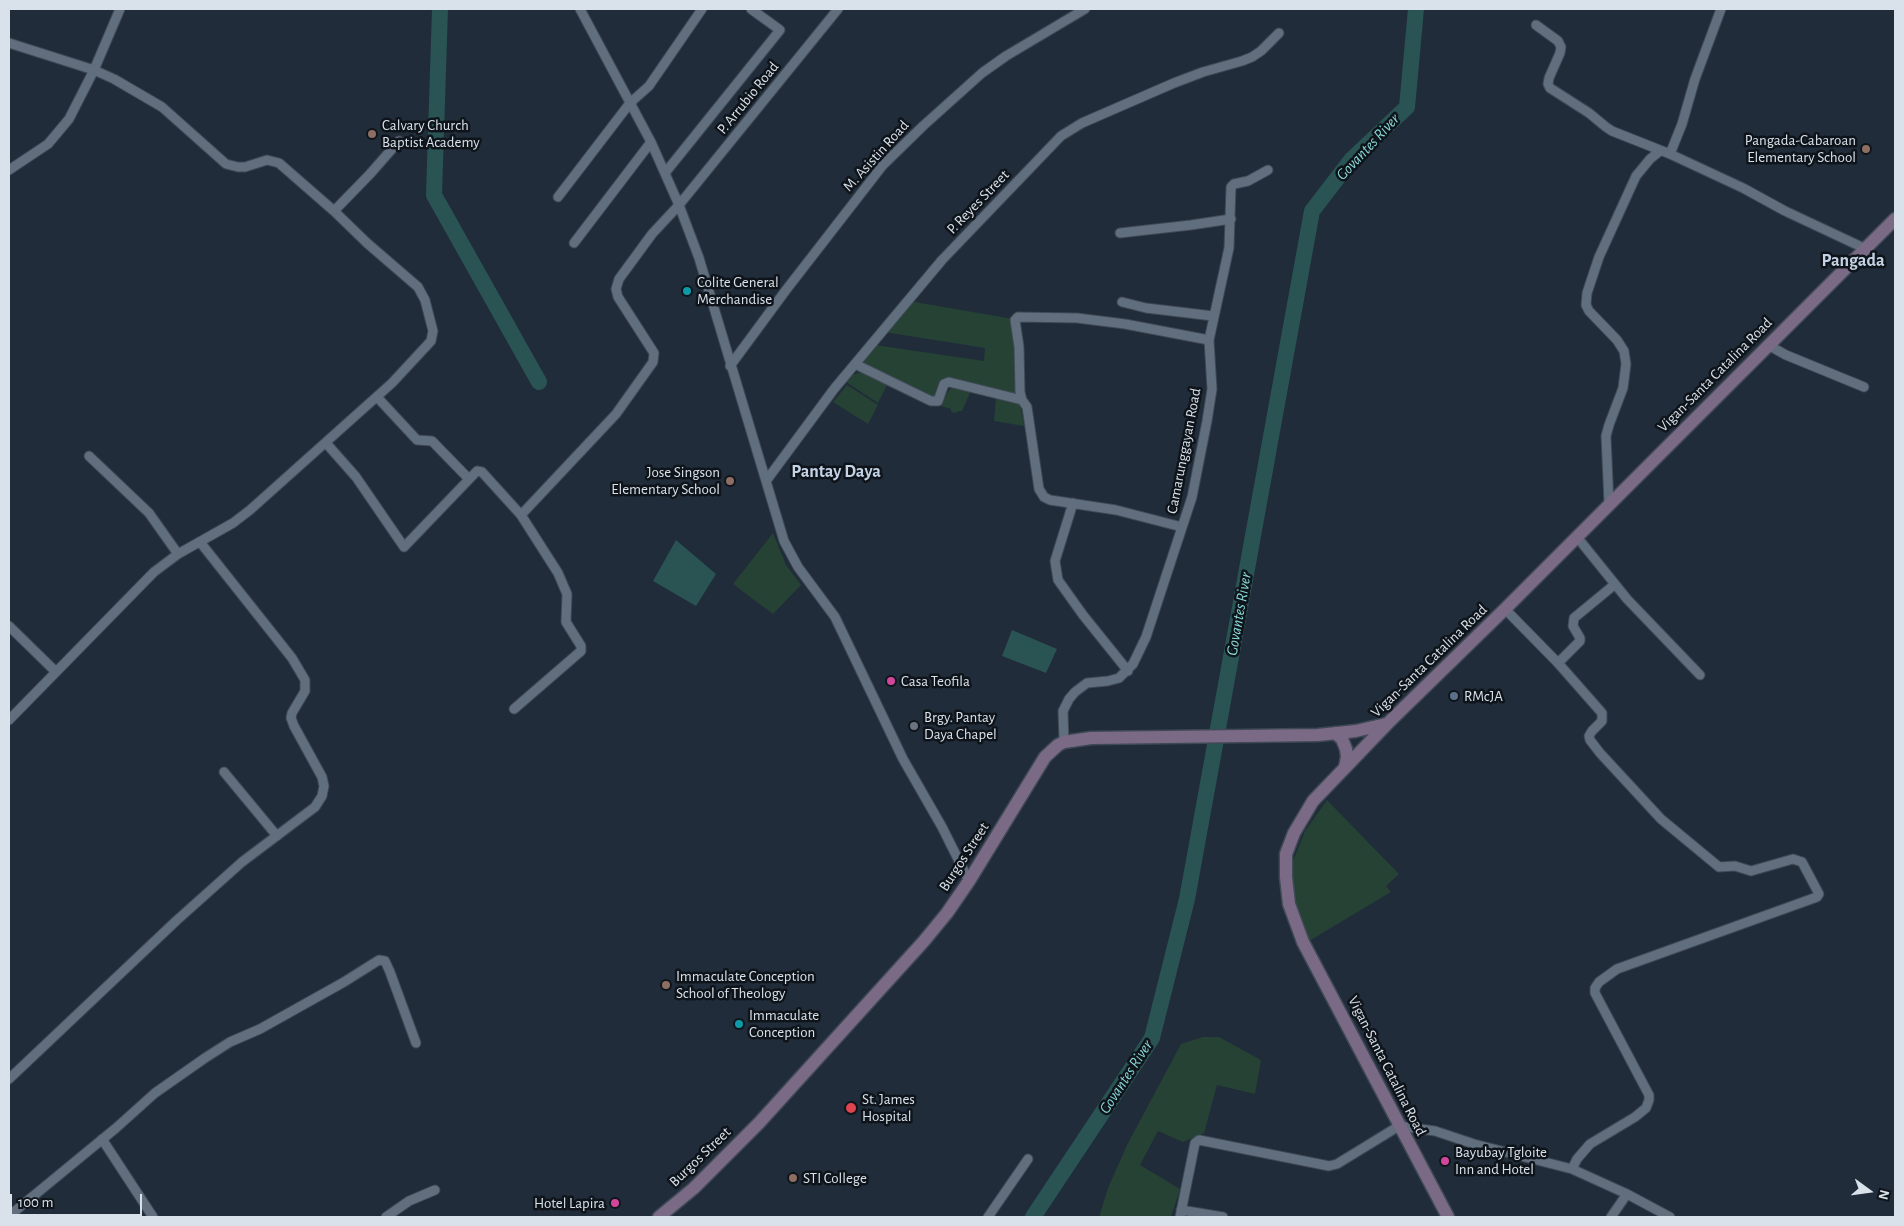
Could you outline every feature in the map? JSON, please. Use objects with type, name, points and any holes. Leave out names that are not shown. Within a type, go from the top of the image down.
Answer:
[{"type":"main road","name":"Vigan-Santa Catalina Road","points":[[1448,1217],[1303,942],[1289,904],[1286,877],[1286,854],[1294,833],[1313,801],[1387,724],[1505,610],[1895,219]]},
{"type":"main road","name":"Burgos Street","points":[[659,1217],[694,1188],[759,1123],[924,941],[947,913],[969,881],[1045,756],[1051,750],[1064,742],[1091,738],[1336,733],[1356,731],[1387,724]]},
{"type":"main road","points":[[1336,733],[1342,739],[1346,748],[1345,767]]},
{"type":"street","points":[[9,170],[48,144],[65,126],[94,70],[120,9]]},
{"type":"street","points":[[580,9],[651,142],[679,205],[699,258],[784,542],[790,554],[835,617],[903,759],[942,827],[969,881]]},
{"type":"street","points":[[558,197],[630,103],[649,86],[702,9]]},
{"type":"street","points":[[665,173],[780,30],[751,9]]},
{"type":"street","name":"P. Arrubio Road","points":[[521,515],[616,414],[653,362],[654,352],[618,298],[617,284],[646,242],[679,205],[838,9]]},
{"type":"street","name":"M. Asistin Road","points":[[730,366],[838,222],[890,159],[922,126],[982,73],[1006,56],[1085,9]]},
{"type":"street","points":[[1670,154],[1722,9]]},
{"type":"street","points":[[1536,25],[1558,41],[1561,47],[1549,78],[1548,84],[1550,88],[1589,113],[1612,132],[1670,154],[1866,249]]},
{"type":"street","name":"P. Reyes Street","points":[[766,481],[855,364],[942,260],[1067,131],[1174,83],[1208,70],[1252,57],[1261,51],[1279,32]]},
{"type":"street","points":[[9,43],[94,70],[114,79],[162,107],[226,164],[238,167],[267,160],[275,161],[418,287],[425,300],[434,331],[431,341],[377,397],[250,510],[232,523],[178,554],[154,572],[9,720]]},
{"type":"street","points":[[334,211],[370,174],[399,140]]},
{"type":"street","points":[[574,242],[651,142]]},
{"type":"street","points":[[1609,504],[1606,436],[1624,388],[1626,364],[1624,351],[1617,340],[1589,312],[1586,305],[1587,293],[1599,257],[1636,176],[1650,159],[1660,151]]},
{"type":"street","name":"Camarunggayan Road","points":[[1128,670],[1141,651],[1192,497],[1212,389],[1208,340],[1229,248],[1232,186],[1248,181],[1268,170]]},
{"type":"street","points":[[1120,233],[1231,219]]},
{"type":"street","points":[[1122,302],[1146,308],[1214,316]]},
{"type":"street","points":[[1182,527],[1116,510],[1047,499],[1040,493],[1027,408],[1020,392],[1019,347],[1014,320],[1018,317],[1077,318],[1125,324],[1208,340]]},
{"type":"street","points":[[1768,345],[1786,355],[1864,387]]},
{"type":"street","points":[[855,364],[931,401],[938,401],[944,384],[949,382],[1022,400]]},
{"type":"street","points":[[377,397],[417,440],[432,441],[469,480]]},
{"type":"street","points":[[326,443],[356,478],[404,547],[477,471],[482,472],[521,515],[558,573],[567,594],[566,622],[581,646],[581,651],[514,710]]},
{"type":"street","points":[[89,456],[148,513],[178,554]]},
{"type":"street","points":[[1064,742],[1063,712],[1066,704],[1075,692],[1087,683],[1114,680],[1128,670],[1083,615],[1058,580],[1055,561],[1072,503]]},
{"type":"street","points":[[1577,537],[1614,585],[1700,674]]},
{"type":"street","points":[[9,1079],[176,921],[242,862],[315,807],[320,801],[324,790],[322,777],[294,726],[292,718],[292,713],[305,691],[305,680],[292,658],[200,542]]},
{"type":"street","points":[[1558,663],[1580,641],[1573,626],[1574,618],[1614,585]]},
{"type":"street","points":[[1505,610],[1558,663],[1602,713],[1602,721],[1590,734],[1590,740],[1661,818],[1719,867],[1736,866],[1752,871],[1793,859],[1802,862],[1819,894],[1817,897],[1617,970],[1599,982],[1595,988],[1595,993],[1643,1084],[1649,1100],[1646,1108],[1636,1117],[1590,1144],[1577,1158],[1572,1169]]},
{"type":"street","points":[[9,626],[56,672]]},
{"type":"street","points":[[224,772],[277,836]]},
{"type":"street","points":[[9,1216],[154,1093],[230,1042],[260,1029],[379,960],[385,961],[390,972],[416,1044]]},
{"type":"street","points":[[1223,1217],[1180,1214],[1195,1143],[1199,1140],[1329,1166],[1336,1164],[1399,1126],[1435,1131],[1474,1144],[1572,1169],[1627,1194],[1670,1217]]},
{"type":"street","points":[[102,1139],[153,1217]]},
{"type":"street","points":[[988,1217],[1028,1160]]},
{"type":"street","points":[[386,1217],[409,1202],[435,1190]]},
{"type":"street","points":[[1612,1217],[1627,1194]]},
{"type":"shaded area","points":[[909,301],[1013,319],[1017,394],[943,378],[936,396],[927,396],[861,362],[875,345],[984,361],[985,348],[884,332]]},
{"type":"shaded area","points":[[861,372],[887,385],[878,403],[846,382],[850,376]]},
{"type":"shaded area","points":[[847,385],[878,405],[868,424],[833,402]]},
{"type":"shaded area","points":[[951,388],[962,388],[970,393],[962,411],[956,413],[951,412],[951,409],[938,405]]},
{"type":"shaded area","points":[[1001,397],[1020,403],[1024,426],[994,421],[996,398]]},
{"type":"shaded area","points":[[773,533],[786,565],[801,585],[773,614],[733,584]]},
{"type":"shaded area","points":[[676,540],[716,574],[696,606],[653,581]]},
{"type":"shaded area","points":[[1012,630],[1057,649],[1046,673],[1002,656]]},
{"type":"shaded area","points":[[1327,800],[1399,874],[1386,886],[1391,892],[1309,941],[1302,931],[1295,908],[1292,890],[1292,864],[1305,831]]},
{"type":"shaded area","points":[[1203,1037],[1219,1037],[1261,1060],[1255,1094],[1217,1085],[1204,1133],[1183,1142],[1158,1131],[1140,1165],[1180,1189],[1171,1217],[1099,1217],[1108,1188],[1127,1145],[1181,1044]]},
{"type":"waterway","points":[[440,9],[434,195],[539,382]]},
{"type":"waterway","name":"Govantes River","points":[[1033,1217],[1152,1038],[1187,899],[1312,211],[1352,159],[1407,107],[1416,9]]},
{"type":"place","name":"Calvary Church Baptist Academy","points":[[372,134]]},
{"type":"place","name":"Pangada-Cabaroan Elementary School","points":[[1866,149]]},
{"type":"place","name":"Colite General Merchandise","points":[[687,291]]},
{"type":"place","name":"Jose Singson Elementary School","points":[[730,481]]},
{"type":"place","name":"Casa Teofila","points":[[891,681]]},
{"type":"place","name":"RMcJA","points":[[1454,696]]},
{"type":"place","name":"Brgy. Pantay Daya Chapel","points":[[914,726]]},
{"type":"place","name":"Immaculate Conception School of Theology","points":[[666,985]]},
{"type":"place","name":"Immaculate Conception","points":[[739,1024]]},
{"type":"place","name":"St. James Hospital","points":[[851,1108]]},
{"type":"place","name":"Bayubay Tgloite Inn and Hotel","points":[[1445,1161]]},
{"type":"place","name":"STI College","points":[[793,1178]]},
{"type":"place","name":"Hotel Lapira","points":[[615,1203]]},
{"type":"district","name":"Pangada","points":[[1853,261]]},
{"type":"district","name":"Pantay Daya","points":[[836,472]]}]
